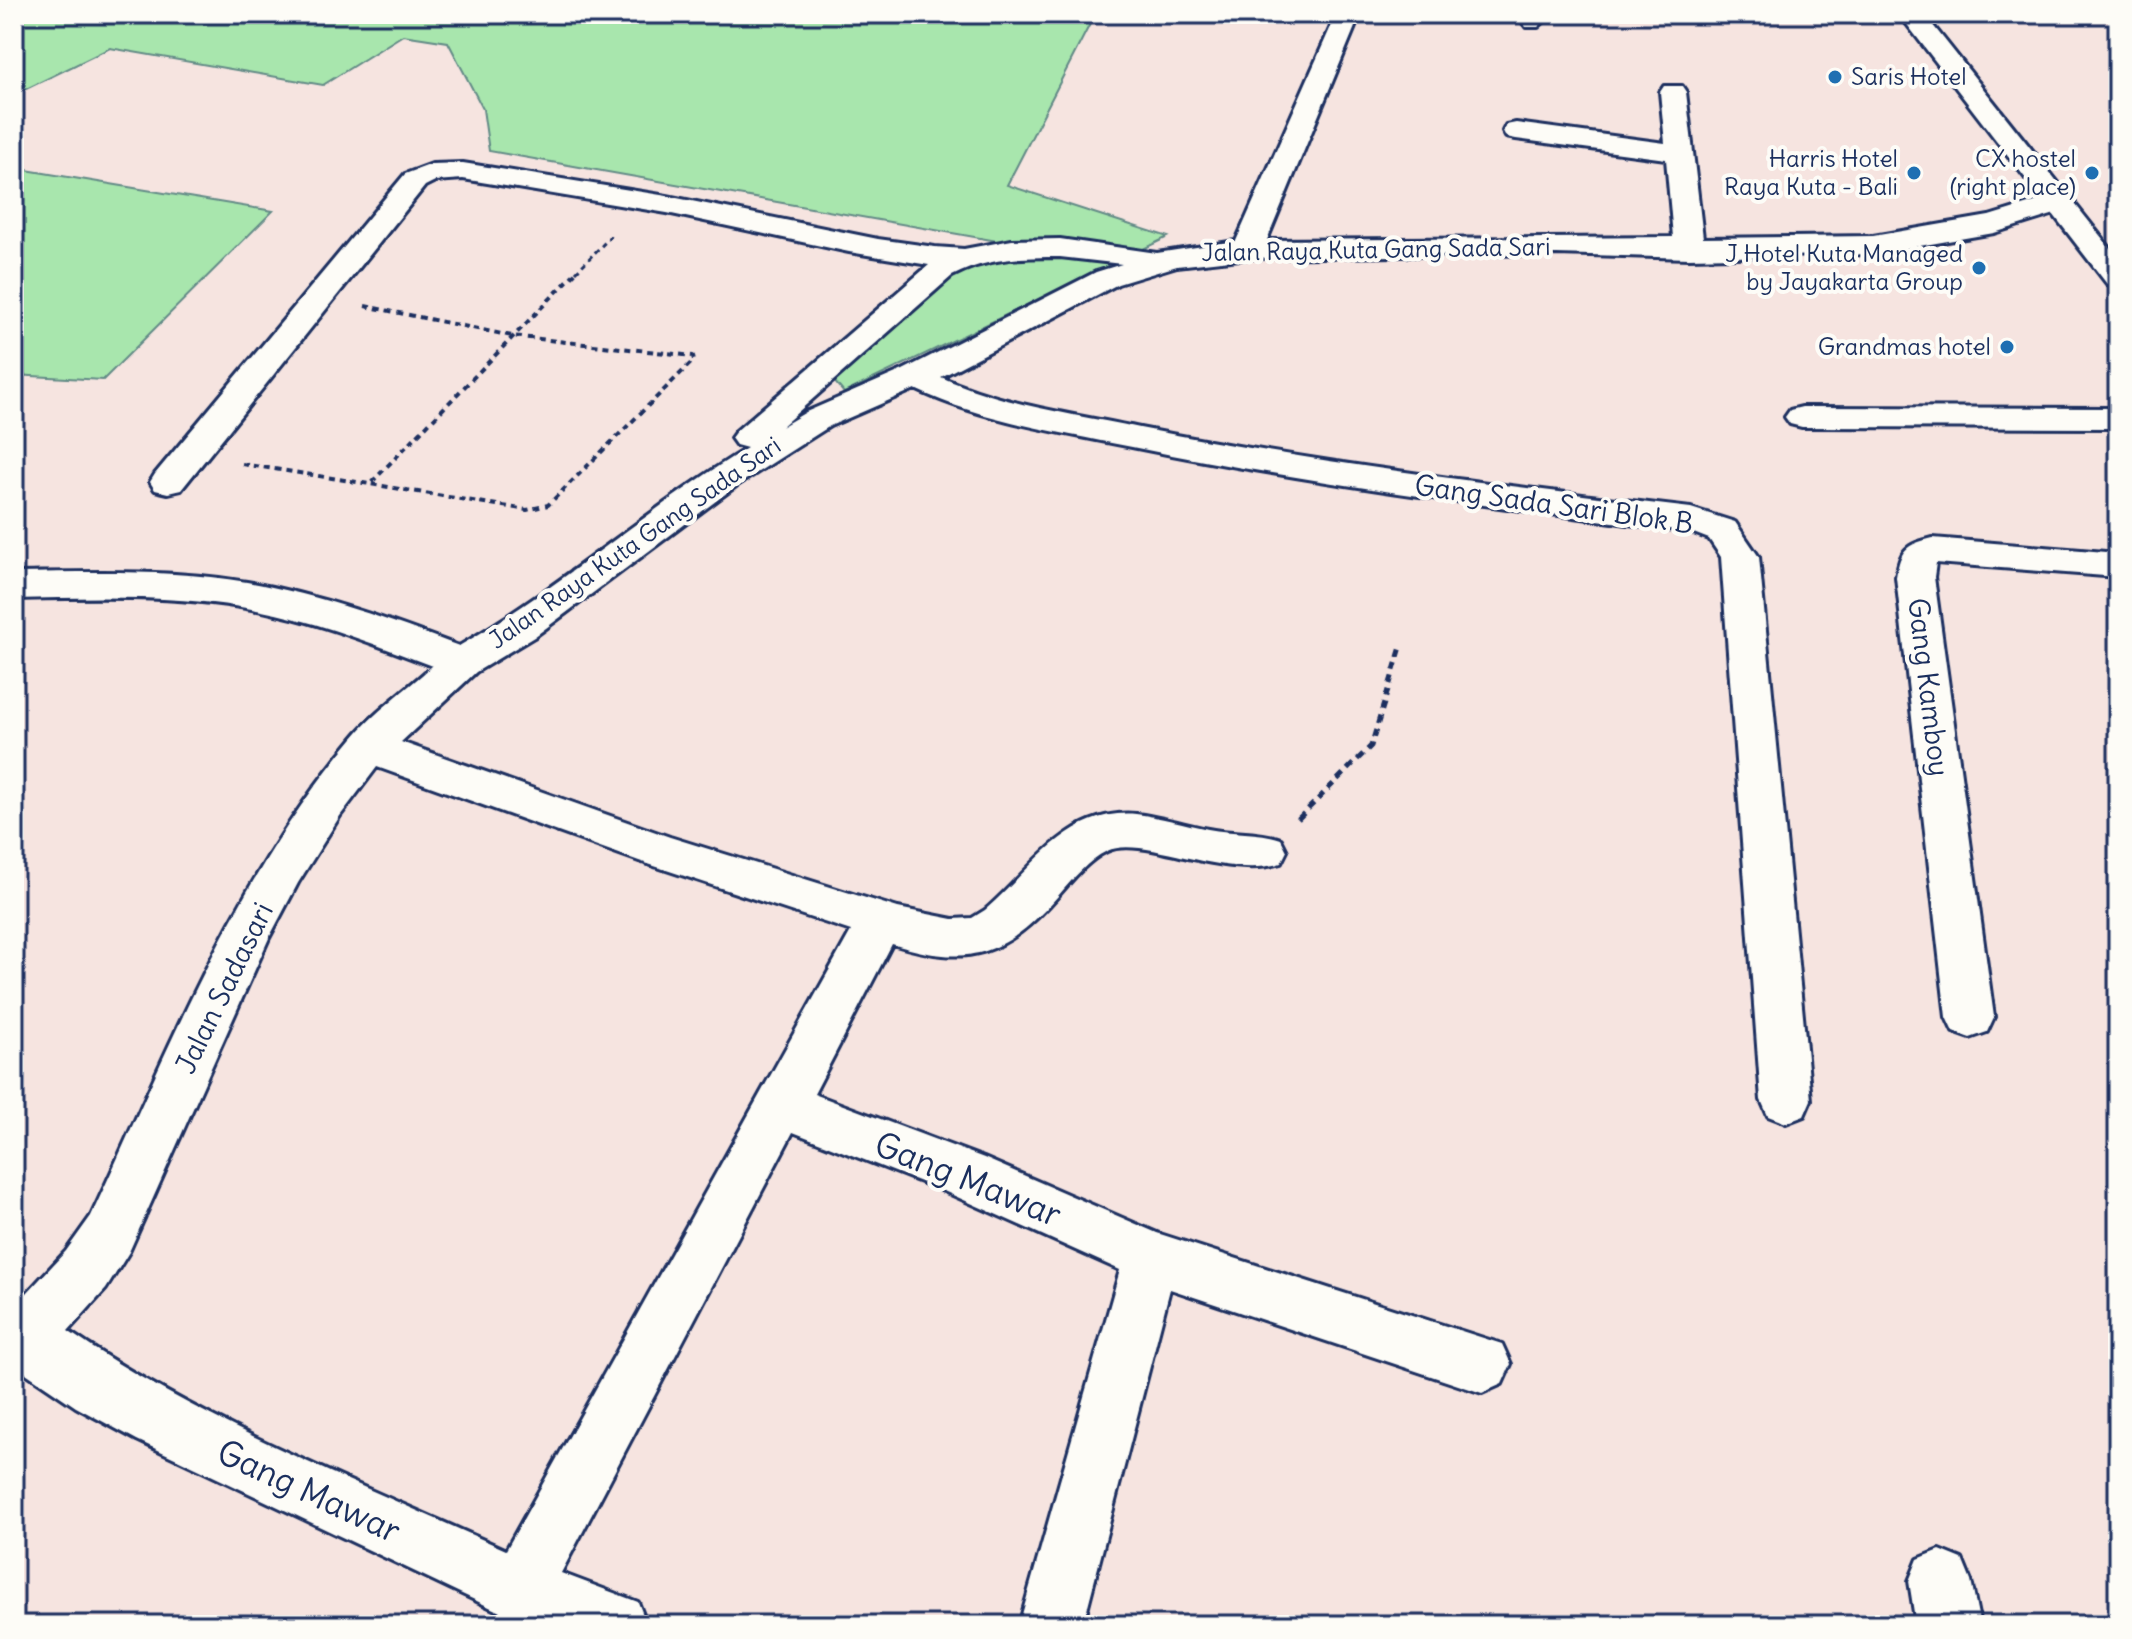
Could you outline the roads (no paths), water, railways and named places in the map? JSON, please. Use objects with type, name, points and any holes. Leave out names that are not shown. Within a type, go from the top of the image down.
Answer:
[{"type":"street","points":[[1248,249],[1345,22],[1340,14]]},
{"type":"street","points":[[1905,15],[2061,203],[2118,278]]},
{"type":"street","points":[[1673,92],[1689,249]]},
{"type":"street","points":[[1516,131],[1679,153]]},
{"type":"street","points":[[168,482],[415,180],[427,173],[463,171],[646,200],[887,250],[1107,278]]},
{"type":"street","name":"Jalan Raya Kuta Gang Sada Sari","points":[[462,662],[520,628],[723,478],[818,419],[915,377],[1107,278],[1157,261],[1206,252],[1248,249],[1557,245],[1689,249],[1873,245],[1994,224],[2061,203]]},
{"type":"street","points":[[723,478],[726,459],[739,445],[941,270],[964,258],[1020,247],[1060,247],[1104,250],[1157,261]]},
{"type":"street","name":"Gang Sada Sari Blok B","points":[[915,377],[957,396],[1008,410],[1213,454],[1357,478],[1691,520],[1720,527],[1729,535],[1740,557],[1786,1100]]},
{"type":"street","points":[[1802,417],[2118,418]]},
{"type":"street","name":"Gang Kamboy","points":[[1970,1017],[1915,577],[1918,557],[1933,550],[2118,565]]},
{"type":"street","points":[[14,586],[190,587],[248,595],[362,626],[462,662]]},
{"type":"street","name":"Jalan Sadasari","points":[[18,1338],[86,1270],[104,1245],[254,921],[282,870],[325,804],[369,747],[462,662]]},
{"type":"street","points":[[369,747],[666,854],[881,921],[946,937],[968,938],[988,933],[1073,851],[1108,832],[1128,830],[1234,854],[1265,851]]},
{"type":"street","points":[[519,1589],[881,921]]},
{"type":"street","name":"Gang Mawar","points":[[783,1105],[965,1175],[1151,1257],[1482,1364]]},
{"type":"street","points":[[1051,1625],[1151,1257]]},
{"type":"street","name":"Gang Mawar","points":[[18,1338],[158,1419],[519,1589],[615,1625]]},
{"type":"place","name":"Saris Hotel","points":[[1835,77]]},
{"type":"place","name":"Harris Hotel Raya Kuta - Bali","points":[[1914,173]]},
{"type":"place","name":"CX hostel (right place)","points":[[2092,173]]},
{"type":"place","name":"J Hotel Kuta Managed by Jayakarta Group","points":[[1979,268]]},
{"type":"place","name":"Grandmas hotel","points":[[2007,347]]}]
